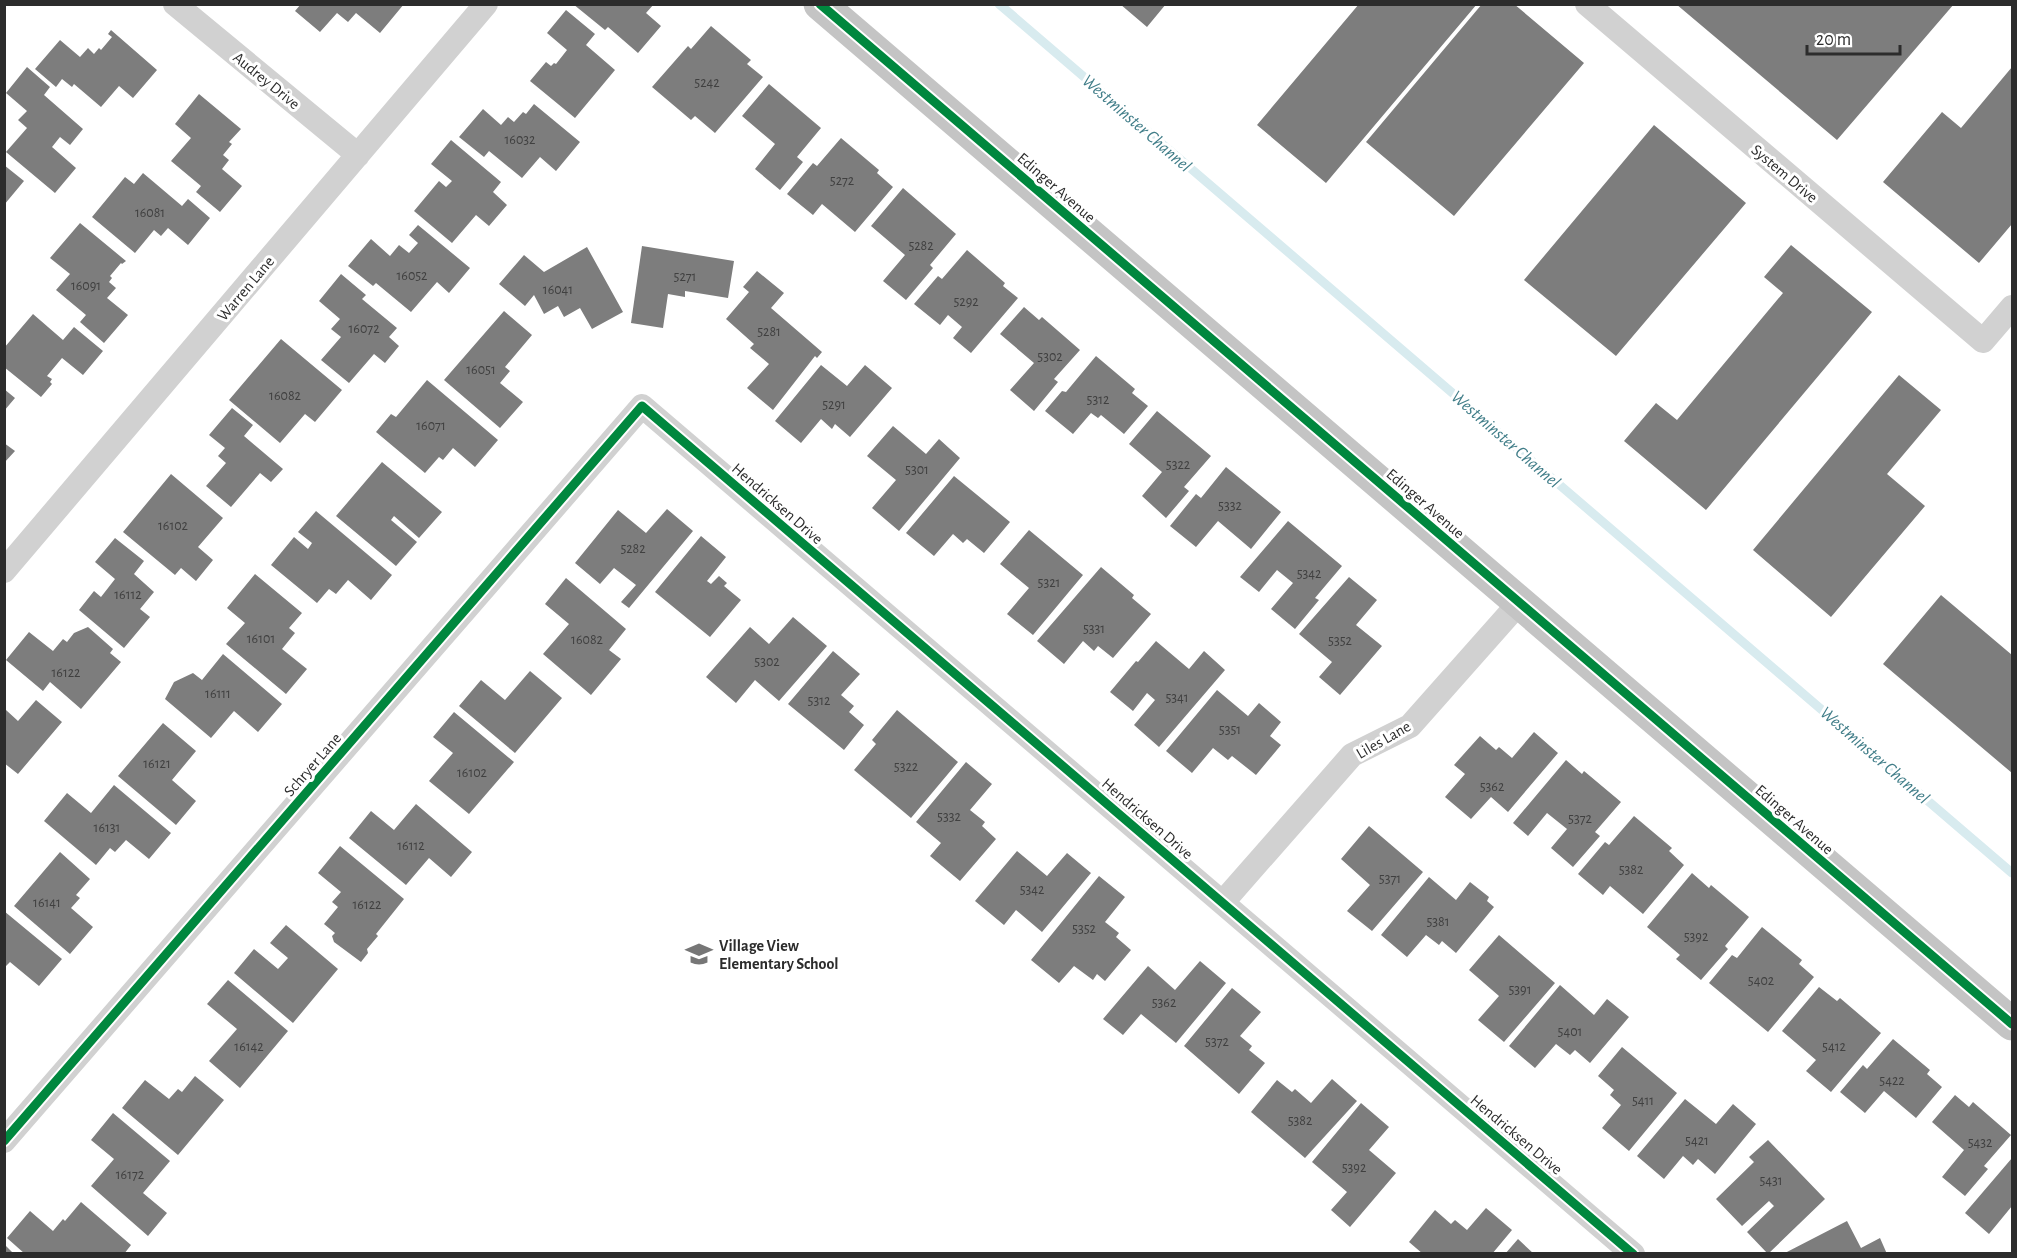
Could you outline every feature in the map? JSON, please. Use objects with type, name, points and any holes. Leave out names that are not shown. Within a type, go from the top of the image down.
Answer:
[{"type":"main road","name":"Edinger Avenue","points":[[820,4],[2013,1024]]},
{"type":"street","name":"Audrey Drive","points":[[175,4],[358,155]]},
{"type":"street","name":"Warren Lane","points":[[4,571],[486,4]]},
{"type":"street","name":"System Drive","points":[[1587,4],[1983,341],[2013,307]]},
{"type":"street","name":"Hendricksen Drive","points":[[642,406],[1633,1254]]},
{"type":"street","name":"Schryer Lane","points":[[4,1142],[642,406]]},
{"type":"street","name":"Liles Lane","points":[[1222,902],[1352,755],[1410,726],[1520,602]]},
{"type":"building","points":[[301,4],[404,4],[380,33],[356,13],[348,22],[337,13],[320,32],[295,11]]},
{"type":"building","points":[[573,4],[654,4],[646,13],[661,26],[638,53],[608,27],[605,30]]},
{"type":"building","points":[[1120,4],[1166,4],[1147,27]]},
{"type":"building","points":[[1359,4],[1477,4],[1326,183],[1257,125]]},
{"type":"building","points":[[1482,4],[1514,4],[1584,63],[1454,216],[1366,142]]},
{"type":"building","points":[[1676,4],[1954,4],[1837,140]]},
{"type":"building","points":[[566,10],[595,34],[586,45],[615,70],[575,118],[530,81],[546,62],[551,66],[556,64],[567,50],[547,33]]},
{"type":"building","points":[[711,26],[751,60],[747,64],[763,77],[715,133],[695,116],[691,120],[652,87],[688,46],[691,49]]},
{"type":"building","points":[[111,30],[157,70],[133,98],[119,86],[101,107],[74,84],[72,87],[62,79],[56,87],[35,69],[60,40],[80,57],[88,48],[94,54],[99,48],[101,50],[112,37],[108,34]]},
{"type":"building","points":[[27,67],[50,87],[44,95],[83,129],[70,145],[60,137],[52,147],[76,168],[55,193],[6,152],[27,128],[18,120],[27,111],[6,93]]},
{"type":"building","points":[[2012,67],[2012,224],[1979,263],[1883,182],[1942,112],[1961,128]]},
{"type":"building","points":[[769,84],[821,128],[797,157],[803,162],[780,190],[755,169],[775,144],[742,116]]},
{"type":"building","points":[[199,94],[241,129],[229,142],[232,144],[223,155],[229,160],[222,169],[242,186],[220,212],[196,192],[201,186],[171,161],[191,138],[175,124]]},
{"type":"building","points":[[534,104],[580,142],[556,171],[540,157],[522,178],[489,151],[484,157],[459,137],[483,109],[501,125],[508,117],[514,122],[523,112],[526,114]]},
{"type":"building","points":[[1654,125],[1746,203],[1616,356],[1524,280]]},
{"type":"building","points":[[841,138],[879,170],[877,173],[893,187],[855,232],[822,204],[813,215],[787,194],[813,163],[817,166]]},
{"type":"building","points":[[451,140],[501,182],[493,192],[507,205],[489,226],[476,215],[452,243],[414,211],[439,181],[446,187],[452,181],[431,164]]},
{"type":"building","points":[[4,165],[24,181],[4,205]]},
{"type":"building","points":[[143,173],[182,206],[188,199],[210,218],[188,245],[168,228],[161,236],[154,230],[135,253],[92,217],[125,177],[134,184]]},
{"type":"building","points":[[903,188],[956,234],[930,265],[933,268],[906,300],[883,281],[905,255],[871,226]]},
{"type":"building","points":[[80,223],[126,261],[121,263],[110,276],[112,278],[109,282],[116,288],[107,298],[128,315],[104,343],[80,322],[86,315],[56,290],[70,274],[50,258]]},
{"type":"building","points":[[418,225],[470,268],[449,293],[437,282],[411,312],[376,283],[373,286],[348,266],[371,239],[390,256],[399,245],[409,253],[418,243],[409,235]]},
{"type":"building","points":[[1791,245],[1872,312],[1706,510],[1624,441],[1656,403],[1677,420],[1783,293],[1764,277]]},
{"type":"building","points":[[642,246],[734,261],[728,298],[685,291],[685,297],[668,294],[663,328],[631,323]]},
{"type":"building","points":[[587,247],[623,312],[592,329],[580,308],[564,317],[558,306],[544,314],[534,295],[525,306],[499,284],[524,255],[544,272]]},
{"type":"building","points":[[967,250],[1005,283],[1003,286],[1018,298],[971,353],[953,338],[962,327],[948,315],[940,325],[914,304],[938,276],[942,279]]},
{"type":"building","points":[[757,271],[784,293],[771,308],[822,352],[817,358],[815,356],[773,410],[747,388],[769,364],[750,348],[754,344],[726,319],[749,292],[743,287]]},
{"type":"building","points":[[341,274],[366,295],[362,299],[397,328],[389,337],[399,346],[385,363],[374,354],[349,383],[321,360],[341,337],[331,329],[340,319],[319,301]]},
{"type":"building","points":[[1024,307],[1039,320],[1042,317],[1080,350],[1054,379],[1058,382],[1034,411],[1010,390],[1034,363],[1000,334]]},
{"type":"building","points":[[504,311],[532,335],[505,367],[510,371],[500,383],[523,402],[500,428],[444,380]]},
{"type":"building","points":[[33,314],[63,340],[74,327],[103,351],[83,375],[62,358],[47,376],[52,379],[50,382],[52,384],[41,397],[4,367],[4,348]]},
{"type":"building","points":[[281,339],[342,390],[315,422],[305,414],[280,443],[229,400]]},
{"type":"building","points":[[1096,356],[1135,389],[1132,393],[1148,406],[1124,434],[1101,415],[1098,418],[1091,413],[1073,434],[1045,411],[1062,391],[1066,392]]},
{"type":"building","points":[[821,365],[847,386],[865,365],[892,388],[850,437],[835,424],[832,429],[821,419],[801,443],[775,421]]},
{"type":"building","points":[[1899,375],[1941,410],[1887,474],[1925,506],[1831,617],[1753,550]]},
{"type":"building","points":[[427,380],[498,440],[475,467],[453,448],[443,460],[439,457],[425,473],[376,432],[391,414],[396,417]]},
{"type":"building","points":[[4,389],[15,398],[4,411]]},
{"type":"building","points":[[232,408],[253,425],[244,436],[283,469],[271,482],[260,473],[231,507],[206,486],[226,463],[218,456],[225,448],[209,435]]},
{"type":"building","points":[[1157,411],[1211,456],[1184,487],[1189,491],[1166,518],[1142,496],[1162,472],[1129,444]]},
{"type":"building","points":[[893,426],[926,454],[939,439],[960,458],[899,531],[872,508],[896,480],[867,456]]},
{"type":"building","points":[[4,443],[15,451],[4,463]]},
{"type":"building","points":[[382,462],[442,512],[419,538],[394,516],[391,520],[417,542],[396,566],[336,516]]},
{"type":"building","points":[[1226,467],[1281,512],[1251,549],[1218,521],[1196,547],[1170,526],[1196,494],[1201,498]]},
{"type":"building","points":[[171,474],[223,518],[198,547],[213,560],[196,581],[181,568],[175,575],[123,532]]},
{"type":"building","points":[[954,476],[1010,522],[984,553],[967,539],[963,543],[953,534],[934,556],[906,533]]},
{"type":"building","points":[[667,509],[693,531],[629,608],[621,602],[636,585],[614,568],[600,584],[575,563],[618,510],[646,533]]},
{"type":"building","points":[[316,511],[392,575],[371,600],[348,580],[336,594],[329,589],[317,603],[271,565],[294,537],[308,549],[312,543],[298,532]]},
{"type":"building","points":[[1288,521],[1342,566],[1315,598],[1319,600],[1295,629],[1271,609],[1293,583],[1277,570],[1259,592],[1240,577]]},
{"type":"building","points":[[1029,530],[1083,575],[1033,635],[1007,614],[1029,588],[1000,564]]},
{"type":"building","points":[[701,536],[726,557],[707,581],[711,584],[719,576],[727,583],[724,586],[741,600],[710,637],[655,592]]},
{"type":"building","points":[[115,538],[144,561],[134,574],[154,592],[140,609],[150,617],[124,648],[79,610],[94,591],[101,597],[115,579],[95,562]]},
{"type":"building","points":[[1101,567],[1134,595],[1132,598],[1151,614],[1113,658],[1098,646],[1094,651],[1083,641],[1064,664],[1037,641]]},
{"type":"building","points":[[255,574],[302,613],[289,628],[295,633],[282,649],[307,669],[286,694],[226,644],[245,623],[227,608]]},
{"type":"building","points":[[1349,577],[1377,600],[1356,625],[1382,646],[1340,695],[1319,677],[1332,662],[1299,634]]},
{"type":"building","points":[[566,578],[626,629],[609,650],[621,659],[591,695],[543,654],[569,624],[545,604]]},
{"type":"building","points":[[1941,595],[2012,655],[2012,773],[1883,664]]},
{"type":"building","points":[[793,617],[827,646],[779,701],[755,680],[736,703],[706,677],[750,627],[769,644]]},
{"type":"building","points":[[88,627],[113,649],[110,653],[121,662],[81,709],[50,682],[43,691],[6,660],[29,632],[53,651],[63,639],[67,642],[74,633]]},
{"type":"building","points":[[1156,641],[1189,669],[1204,651],[1225,670],[1159,747],[1134,725],[1155,700],[1147,693],[1133,711],[1110,692]]},
{"type":"building","points":[[833,651],[860,674],[841,695],[854,706],[849,712],[864,725],[844,750],[788,704]]},
{"type":"building","points":[[223,654],[282,704],[258,732],[234,711],[211,738],[165,699],[174,682],[193,673],[202,680]]},
{"type":"building","points":[[530,671],[562,698],[515,753],[459,706],[481,680],[505,700]]},
{"type":"building","points":[[1217,690],[1248,716],[1259,703],[1281,722],[1270,736],[1281,745],[1256,775],[1232,756],[1228,760],[1213,748],[1192,773],[1166,751]]},
{"type":"building","points":[[36,700],[62,722],[18,774],[4,763],[4,712],[6,710],[18,721]]},
{"type":"building","points":[[897,710],[958,762],[911,818],[854,770],[876,744],[872,740]]},
{"type":"building","points":[[454,712],[514,762],[469,814],[429,781],[453,753],[433,737]]},
{"type":"building","points":[[163,723],[196,751],[172,780],[196,801],[176,825],[118,776]]},
{"type":"building","points":[[1534,732],[1558,753],[1508,812],[1491,797],[1471,819],[1445,797],[1465,774],[1454,765],[1480,736],[1496,750],[1499,747],[1512,758]]},
{"type":"building","points":[[1566,760],[1582,774],[1584,771],[1621,802],[1595,832],[1600,836],[1573,867],[1551,848],[1567,829],[1547,813],[1528,836],[1513,823]]},
{"type":"building","points":[[966,762],[992,784],[970,810],[985,822],[982,826],[996,839],[960,881],[930,856],[941,843],[916,822]]},
{"type":"building","points":[[114,785],[171,833],[149,859],[126,840],[115,852],[110,848],[96,865],[44,821],[67,793],[91,813]]},
{"type":"building","points":[[416,804],[472,852],[451,877],[429,858],[406,885],[349,838],[371,811],[394,830]]},
{"type":"building","points":[[1634,816],[1672,848],[1669,851],[1684,865],[1643,914],[1610,886],[1603,895],[1578,874],[1605,842],[1609,845]]},
{"type":"building","points":[[1369,826],[1423,872],[1372,931],[1347,911],[1370,885],[1341,859]]},
{"type":"building","points":[[340,846],[404,899],[376,934],[378,936],[367,949],[368,953],[361,962],[334,942],[332,936],[335,933],[324,924],[338,907],[332,902],[341,892],[318,873]]},
{"type":"building","points":[[1017,851],[1047,876],[1067,853],[1091,873],[1042,932],[1016,910],[1004,925],[975,901]]},
{"type":"building","points":[[60,852],[90,879],[76,895],[80,898],[71,908],[93,927],[70,954],[14,906]]},
{"type":"building","points":[[1692,873],[1709,888],[1711,885],[1749,917],[1725,946],[1728,949],[1701,980],[1676,959],[1680,955],[1647,927]]},
{"type":"building","points":[[1099,876],[1125,897],[1105,922],[1119,933],[1116,937],[1131,950],[1105,981],[1097,974],[1093,980],[1074,966],[1059,983],[1031,960]]},
{"type":"building","points":[[1429,877],[1456,900],[1470,882],[1489,897],[1487,901],[1494,907],[1456,953],[1442,941],[1439,945],[1426,935],[1407,957],[1381,935]]},
{"type":"building","points":[[4,911],[62,959],[39,986],[10,962],[4,968]]},
{"type":"building","points":[[286,925],[338,969],[293,1023],[234,973],[254,949],[278,969],[288,958],[270,943]]},
{"type":"building","points":[[1762,927],[1802,960],[1799,964],[1814,977],[1768,1032],[1709,983],[1732,955],[1737,958]]},
{"type":"building","points":[[1499,935],[1555,983],[1504,1042],[1478,1020],[1499,996],[1469,970]]},
{"type":"building","points":[[1200,961],[1226,983],[1176,1043],[1141,1014],[1123,1035],[1103,1019],[1148,966],[1175,990]]},
{"type":"building","points":[[228,980],[288,1031],[240,1088],[209,1061],[237,1029],[207,1004]]},
{"type":"building","points":[[1560,985],[1594,1015],[1607,999],[1629,1017],[1590,1063],[1575,1050],[1570,1055],[1556,1044],[1535,1068],[1509,1046]]},
{"type":"building","points":[[1819,987],[1837,1001],[1840,998],[1881,1033],[1831,1092],[1806,1071],[1816,1060],[1782,1031]]},
{"type":"building","points":[[1232,988],[1261,1012],[1240,1036],[1252,1046],[1249,1050],[1265,1063],[1239,1094],[1184,1046]]},
{"type":"building","points":[[1893,1039],[1930,1070],[1927,1074],[1942,1087],[1916,1118],[1884,1091],[1865,1113],[1840,1092],[1863,1065],[1867,1069]]},
{"type":"building","points":[[1622,1047],[1677,1093],[1629,1151],[1602,1128],[1621,1105],[1610,1095],[1614,1090],[1598,1076]]},
{"type":"building","points":[[195,1076],[224,1100],[178,1155],[122,1108],[145,1080],[169,1099],[178,1089],[182,1092]]},
{"type":"building","points":[[1332,1079],[1357,1101],[1305,1158],[1251,1112],[1277,1080],[1292,1092],[1295,1089],[1311,1103]]},
{"type":"building","points":[[1955,1095],[1969,1107],[1973,1102],[2011,1135],[1984,1166],[1988,1169],[1965,1196],[1942,1177],[1964,1150],[1932,1122]]},
{"type":"building","points":[[1685,1099],[1716,1124],[1733,1104],[1756,1124],[1715,1174],[1698,1159],[1693,1165],[1683,1156],[1664,1179],[1637,1156]]},
{"type":"building","points":[[1361,1103],[1389,1127],[1369,1150],[1396,1173],[1350,1227],[1331,1210],[1347,1192],[1312,1162]]},
{"type":"building","points":[[113,1113],[170,1161],[143,1193],[167,1213],[148,1236],[91,1186],[114,1159],[91,1140]]},
{"type":"building","points":[[1768,1140],[1825,1199],[1768,1254],[1747,1232],[1774,1206],[1769,1201],[1742,1226],[1716,1199],[1754,1162],[1749,1157]]},
{"type":"building","points":[[2012,1158],[2012,1206],[1989,1234],[1965,1213]]},
{"type":"building","points":[[81,1202],[131,1245],[124,1254],[25,1254],[7,1238],[30,1211],[53,1231]]},
{"type":"building","points":[[1486,1208],[1512,1230],[1492,1254],[1423,1254],[1409,1242],[1435,1210],[1451,1224],[1455,1220],[1467,1230]]},
{"type":"building","points":[[1847,1221],[1861,1248],[1880,1238],[1887,1254],[1783,1254]]},
{"type":"building","points":[[1518,1239],[1534,1254],[1505,1254]]},
{"type":"building","points":[[6,1246],[14,1254],[4,1254]]},
{"type":"waterway","name":"Westminster Channel","points":[[999,4],[2012,873]]},
{"type":"cycle path","points":[[820,4],[2012,1024]]},
{"type":"cycle path","points":[[4,1141],[642,406],[1633,1254]]},
{"type":"place","name":"Village View Elementary School","points":[[699,954]]}]
